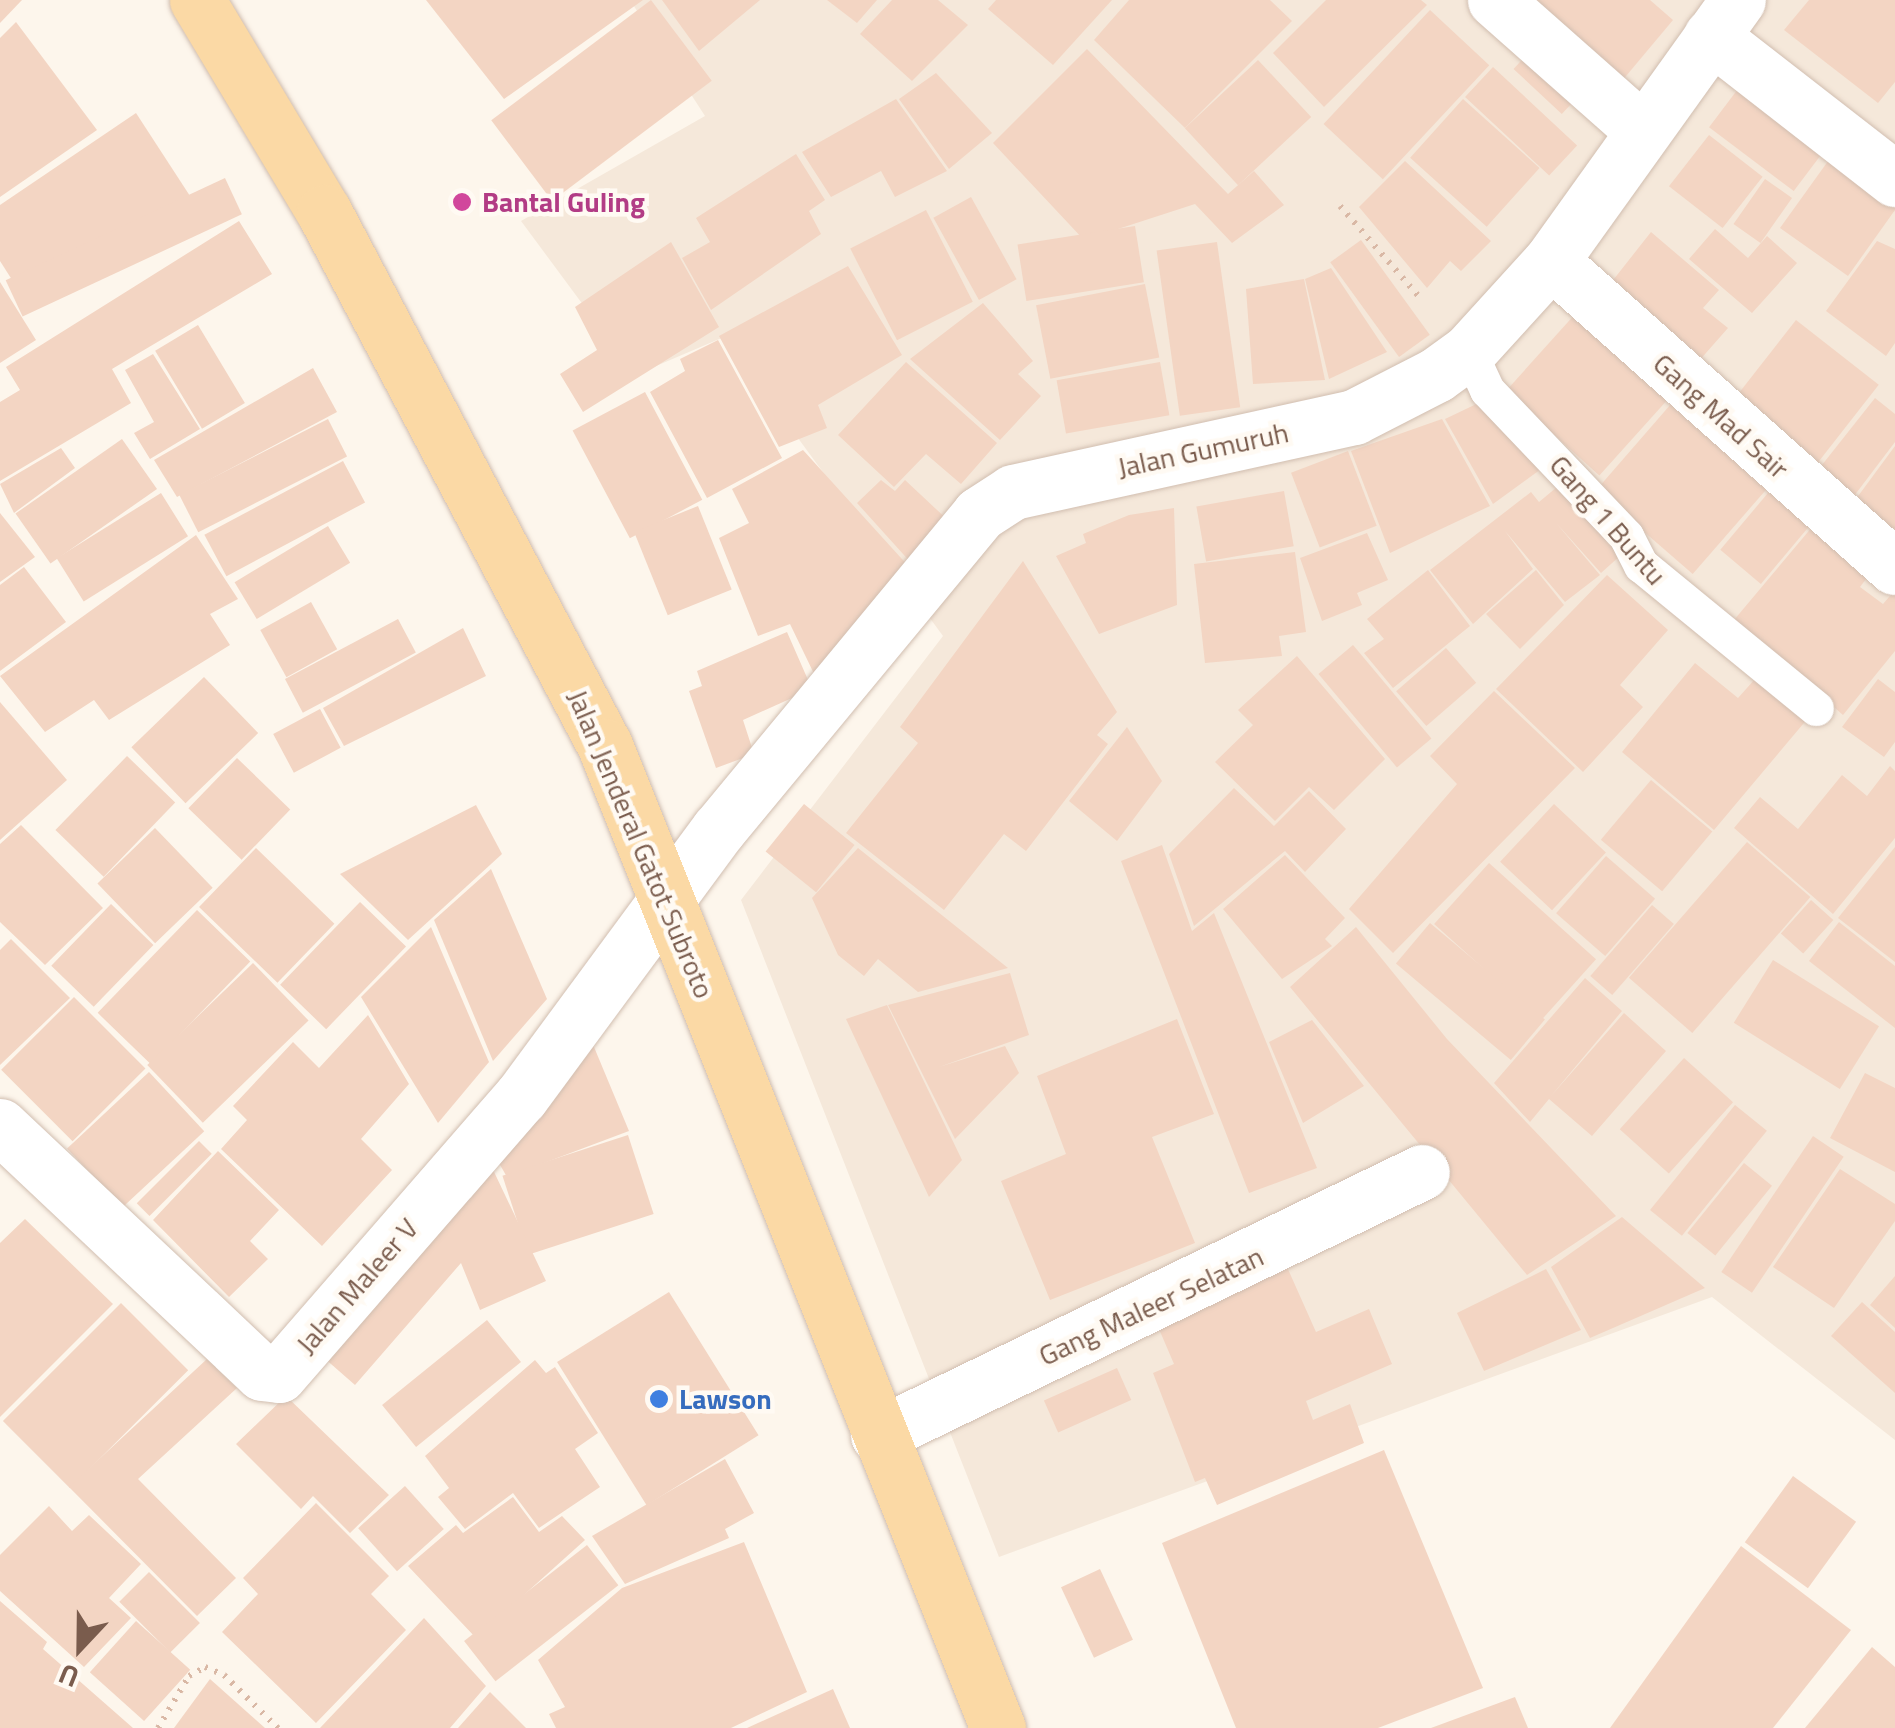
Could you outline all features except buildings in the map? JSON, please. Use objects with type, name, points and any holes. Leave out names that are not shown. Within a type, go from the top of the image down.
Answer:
[{"type":"main road","name":"Jalan Jenderal Gatot Subroto","points":[[198,0],[324,212],[596,728],[998,1728]]},
{"type":"street","points":[[1495,0],[1641,129]]},
{"type":"street","name":"Jalan Gumuruh","points":[[667,899],[979,514],[1013,492],[1354,416],[1468,351],[1550,260],[1724,18]]},
{"type":"street","points":[[1724,18],[1895,179]]},
{"type":"street","name":"Gang Mad Sair","points":[[1550,260],[1895,567]]},
{"type":"street","name":"Jalan Maleer V","points":[[0,1126],[262,1372],[279,1375],[521,1097],[667,899]]},
{"type":"street","name":"Gang Maleer Selatan","points":[[878,1436],[1422,1172]]},
{"type":"lane","name":"Gang 1 Buntu","points":[[1468,351],[1487,390],[1626,536],[1641,566],[1816,708]]},
{"type":"path","points":[[1340,206],[1468,351]]},
{"type":"path","points":[[158,1728],[189,1676],[205,1667],[224,1675],[278,1728]]},
{"type":"shaded area","points":[[630,0],[1895,0],[1895,1440],[1712,1297],[999,1557],[741,900],[943,636],[724,337],[635,375],[521,221],[705,116]]},
{"type":"place","name":"Bantal Guling","points":[[462,202]]},
{"type":"place","name":"Lawson","points":[[659,1399]]}]
